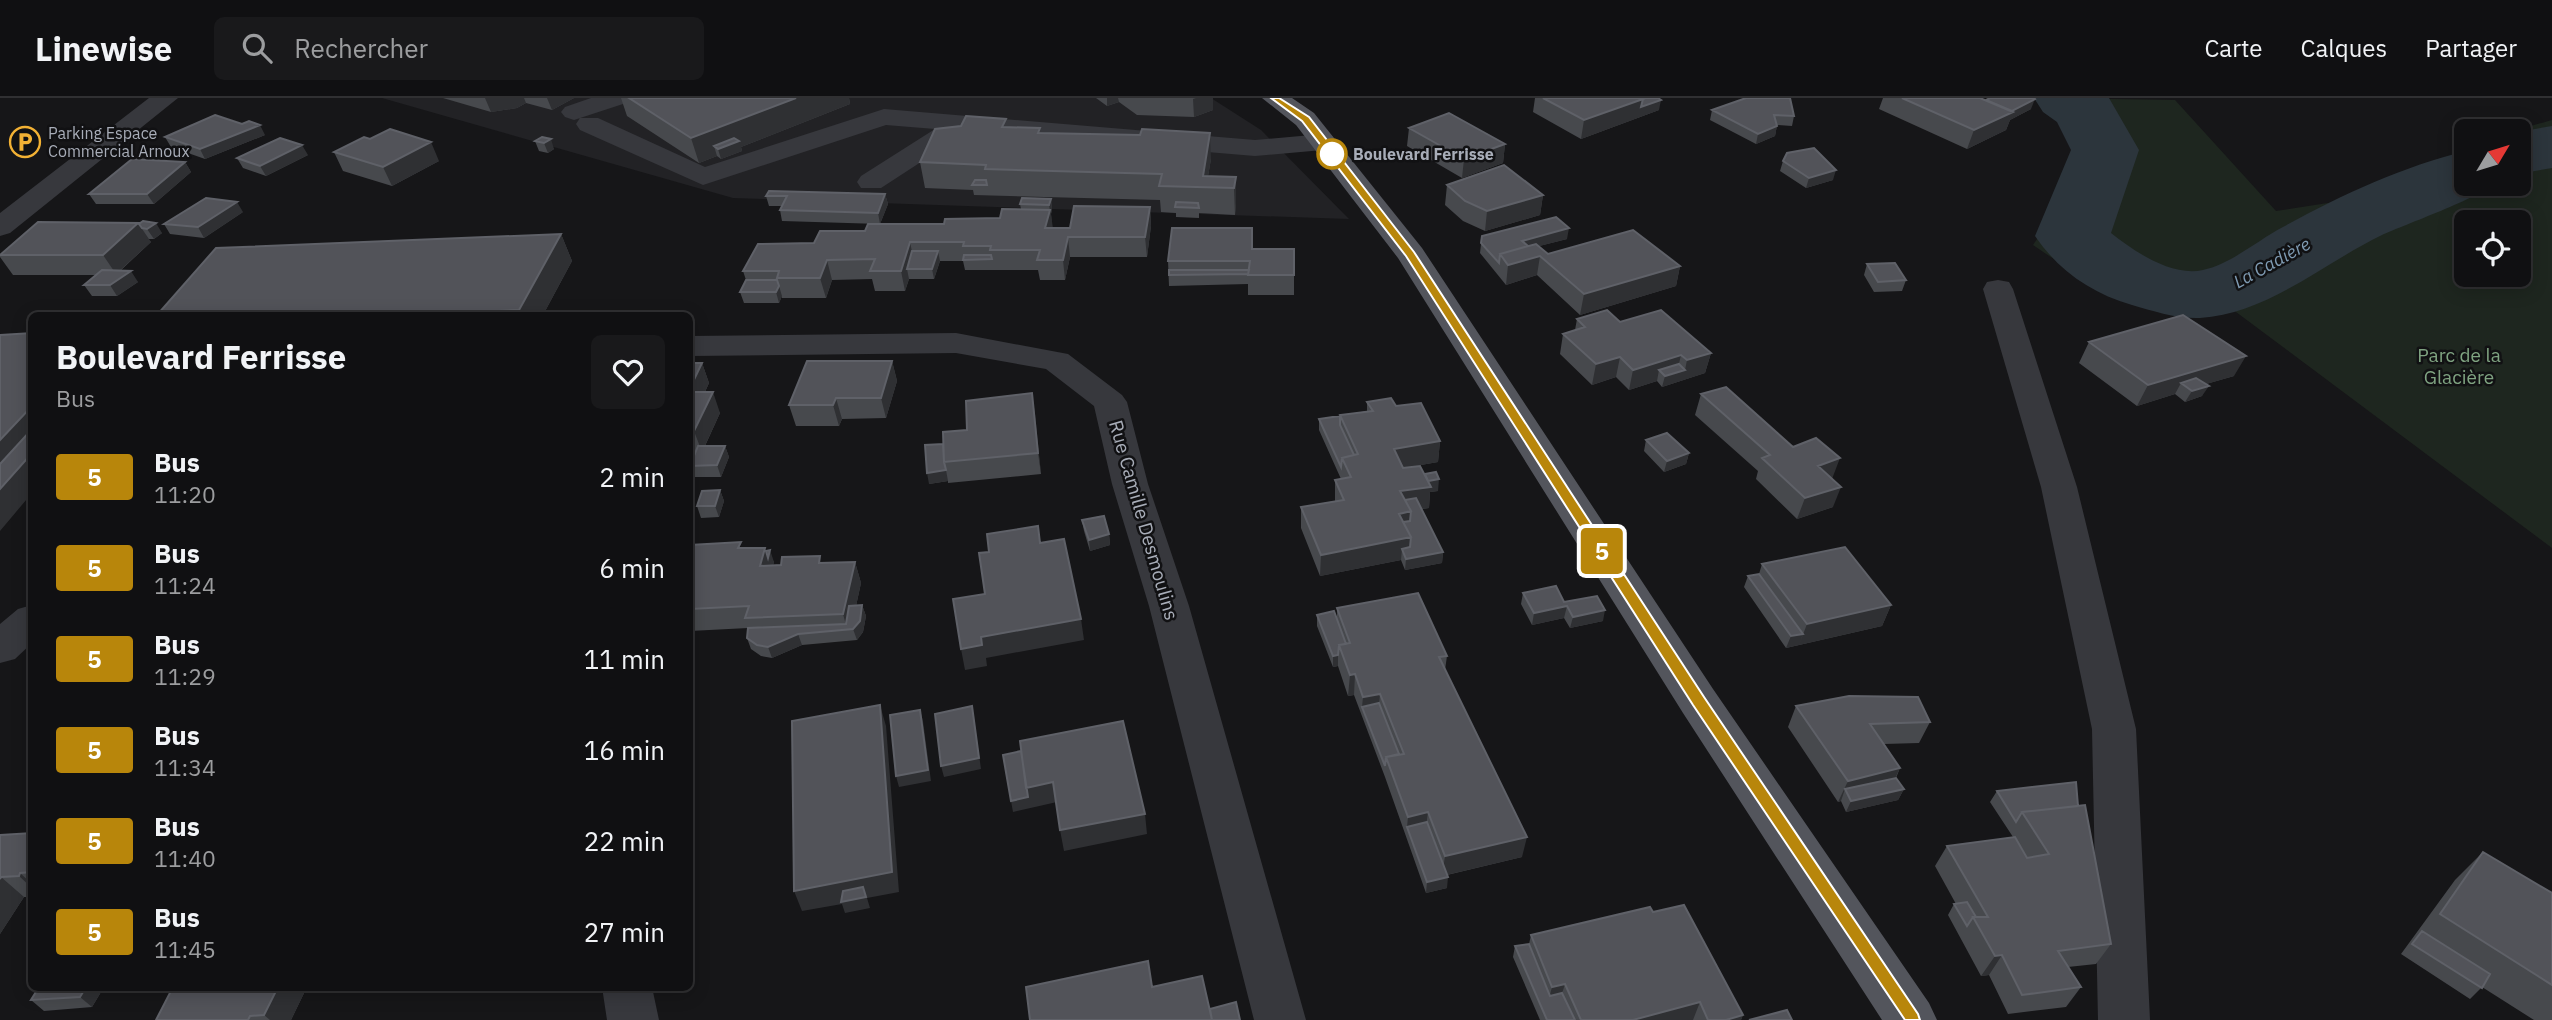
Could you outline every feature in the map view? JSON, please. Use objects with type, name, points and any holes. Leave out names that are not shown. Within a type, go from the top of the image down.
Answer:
[{"type":"main road","points":[[1275,98],[1305,119],[1418,265],[1698,701],[1911,1020]]},
{"type":"street","points":[[0,227],[165,98]]},
{"type":"street","points":[[617,98],[581,118],[703,177],[884,117],[1255,148],[1323,142]]},
{"type":"street","points":[[982,98],[991,126]]},
{"type":"street","points":[[871,182],[961,124]]},
{"type":"street","points":[[1998,289],[2059,487],[2114,729],[2124,1020]]},
{"type":"street","name":"Rue Camille Desmoulins","points":[[693,346],[956,343],[1056,361],[1110,401],[1130,484],[1169,606],[1280,1020]]},
{"type":"street","points":[[0,648],[28,623]]},
{"type":"street","points":[[628,991],[632,1020]]},
{"type":"shaded area","points":[[382,98],[1211,98],[1261,130],[1349,219],[733,198]]},
{"type":"green space","name":"Parc de la Glacière","points":[[2048,98],[2175,100],[2276,211],[2334,202],[2454,156],[2454,196],[2531,196],[2531,126],[2552,120],[2552,548],[2228,306],[2176,304],[2126,292],[2078,272],[2033,245],[2086,166]]},
{"type":"building","points":[[629,98],[796,98],[691,138]]},
{"type":"building","points":[[1543,98],[1641,98],[1643,99],[1584,120]]},
{"type":"building","points":[[1641,98],[1658,98],[1661,100],[1641,107]]},
{"type":"building","points":[[1746,98],[1790,98],[1794,116],[1774,115],[1777,126],[1758,134],[1712,110]]},
{"type":"building","points":[[1902,98],[1980,98],[2013,112],[1974,130]]},
{"type":"building","points":[[2035,99],[2012,111],[1986,100]]},
{"type":"building","points":[[1449,113],[1505,144],[1464,159],[1409,128]]},
{"type":"building","points":[[215,115],[242,124],[249,121],[260,125],[200,149],[165,137]]},
{"type":"building","points":[[966,116],[1006,119],[1002,127],[1040,128],[1038,133],[1140,135],[1142,129],[1210,133],[1203,176],[1236,177],[1234,188],[1159,186],[1162,174],[985,169],[986,165],[920,162],[935,129],[961,126]]},
{"type":"building","points":[[390,129],[431,142],[383,167],[334,152],[364,137],[370,139]]},
{"type":"building","points":[[542,137],[551,139],[544,143],[535,141]]},
{"type":"building","points":[[280,138],[302,145],[260,166],[237,158]]},
{"type":"building","points":[[734,138],[739,141],[718,149],[714,146]]},
{"type":"building","points":[[1814,148],[1836,170],[1809,178],[1783,161],[1787,153]]},
{"type":"building","points":[[132,159],[185,162],[147,194],[89,194]]},
{"type":"building","points":[[1504,165],[1543,195],[1487,211],[1465,201],[1447,185]]},
{"type":"building","points":[[975,180],[986,180],[987,185],[972,185]]},
{"type":"building","points":[[769,191],[885,194],[878,213],[780,210],[787,196],[766,196]]},
{"type":"building","points":[[206,198],[237,202],[198,227],[164,224]]},
{"type":"building","points":[[1022,198],[1051,199],[1049,205],[1020,204]]},
{"type":"building","points":[[1176,202],[1198,203],[1199,208],[1175,207]]},
{"type":"building","points":[[1074,206],[1150,207],[1145,237],[1068,237],[1063,260],[1037,260],[1040,250],[990,250],[991,246],[963,246],[964,242],[910,242],[901,271],[870,271],[875,259],[827,260],[820,278],[777,278],[779,271],[743,271],[758,244],[814,243],[820,231],[865,231],[868,224],[944,224],[945,219],[1000,218],[1002,209],[1050,210],[1045,228],[1070,228]]},
{"type":"building","points":[[1556,217],[1569,228],[1522,241],[1528,246],[1500,254],[1499,263],[1481,243],[1482,236]]},
{"type":"building","points":[[143,221],[156,223],[147,229],[139,224]]},
{"type":"building","points":[[38,222],[138,223],[103,255],[0,255]]},
{"type":"building","points":[[1172,228],[1252,228],[1252,249],[1294,249],[1294,275],[1248,275],[1250,261],[1168,261]]},
{"type":"building","points":[[1633,230],[1680,266],[1584,294],[1540,256],[1508,265],[1500,254],[1536,244],[1548,254]]},
{"type":"building","points":[[561,234],[519,310],[160,312],[216,248]]},
{"type":"building","points":[[912,251],[938,251],[932,269],[907,269]]},
{"type":"building","points":[[964,255],[991,255],[992,259],[963,260]]},
{"type":"building","points":[[1895,263],[1906,280],[1878,282],[1867,264]]},
{"type":"building","points":[[102,270],[131,271],[110,285],[84,285]]},
{"type":"building","points":[[1169,270],[1249,270],[1248,274],[1169,275]]},
{"type":"building","points":[[746,280],[777,280],[779,286],[776,292],[740,292]]},
{"type":"building","points":[[1607,310],[1620,322],[1661,310],[1711,353],[1687,360],[1681,355],[1633,370],[1620,357],[1596,364],[1563,334],[1585,327],[1577,319]]},
{"type":"building","points":[[2183,315],[2246,356],[2148,385],[2089,342]]},
{"type":"building","points":[[28,333],[28,410],[0,440],[0,335]]},
{"type":"building","points":[[807,361],[892,361],[881,398],[836,398],[833,405],[789,405]]},
{"type":"building","points":[[693,363],[702,363],[693,382]]},
{"type":"building","points":[[1679,364],[1685,370],[1665,376],[1659,370]]},
{"type":"building","points":[[2196,378],[2209,386],[2192,391],[2181,383]]},
{"type":"building","points":[[1726,387],[1793,447],[1816,438],[1840,458],[1818,466],[1841,487],[1805,498],[1762,458],[1770,455],[1701,394]]},
{"type":"building","points":[[693,392],[713,392],[694,431]]},
{"type":"building","points":[[1032,393],[1038,453],[944,462],[943,432],[967,430],[966,401]]},
{"type":"building","points":[[1391,398],[1396,406],[1421,403],[1440,441],[1394,449],[1403,468],[1420,466],[1431,487],[1400,491],[1411,511],[1399,514],[1411,537],[1321,555],[1301,507],[1344,500],[1335,480],[1351,477],[1342,458],[1358,454],[1340,415],[1373,411],[1367,402]]},
{"type":"building","points":[[1340,416],[1340,425],[1354,455],[1342,458],[1341,467],[1319,419]]},
{"type":"building","points":[[28,433],[28,458],[0,489],[0,464]]},
{"type":"building","points":[[1667,433],[1689,453],[1667,461],[1646,440]]},
{"type":"building","points":[[943,444],[946,470],[927,473],[925,445]]},
{"type":"building","points":[[698,446],[725,446],[717,465],[693,466]]},
{"type":"building","points":[[1436,472],[1439,479],[1428,481],[1425,474]]},
{"type":"building","points":[[720,490],[715,506],[697,506],[702,491]]},
{"type":"building","points":[[1416,498],[1443,552],[1406,559],[1402,549],[1410,547],[1411,537],[1403,522],[1410,521],[1411,511],[1405,500]]},
{"type":"building","points":[[1104,516],[1109,534],[1089,540],[1082,520]]},
{"type":"building","points":[[1038,526],[1040,543],[1064,539],[1081,619],[981,637],[982,645],[961,649],[953,599],[985,594],[979,553],[989,552],[987,534]]},
{"type":"building","points":[[741,542],[738,548],[765,548],[760,566],[781,565],[782,557],[820,556],[819,563],[855,562],[843,614],[745,618],[749,606],[693,609],[693,545]]},
{"type":"building","points":[[1845,547],[1891,605],[1807,624],[1762,564]]},
{"type":"building","points":[[1759,574],[1803,634],[1791,636],[1748,576]]},
{"type":"building","points":[[1556,586],[1564,602],[1597,596],[1605,610],[1573,617],[1567,606],[1534,613],[1523,593]]},
{"type":"building","points":[[1418,593],[1447,656],[1439,657],[1527,837],[1445,856],[1428,812],[1408,817],[1386,757],[1404,754],[1380,694],[1363,697],[1355,674],[1350,675],[1339,645],[1350,643],[1337,608]]},
{"type":"building","points":[[862,605],[860,621],[853,629],[798,634],[768,647],[757,645],[747,638],[748,628],[846,624],[849,606]]},
{"type":"building","points":[[1334,611],[1346,644],[1339,645],[1338,655],[1333,656],[1317,615]]},
{"type":"building","points":[[1849,696],[1918,697],[1930,722],[1870,724],[1900,768],[1848,781],[1796,706]]},
{"type":"building","points":[[1379,703],[1399,754],[1386,757],[1385,766],[1362,707]]},
{"type":"building","points":[[880,705],[892,872],[794,891],[792,721]]},
{"type":"building","points":[[972,706],[979,758],[941,766],[935,714]]},
{"type":"building","points":[[920,710],[928,770],[896,776],[890,715]]},
{"type":"building","points":[[1123,721],[1145,814],[1060,830],[1053,782],[1026,788],[1020,741]]},
{"type":"building","points":[[1021,751],[1028,797],[1011,801],[1003,755]]},
{"type":"building","points":[[1896,778],[1904,789],[1851,801],[1845,789]]},
{"type":"building","points":[[2076,782],[2078,806],[2022,812],[2016,822],[1997,791]]},
{"type":"building","points":[[2085,805],[2111,944],[2058,951],[2081,987],[2022,995],[2002,955],[1995,956],[1973,917],[1988,917],[1947,846],[2015,837],[2027,858],[2049,854],[2022,812]]},
{"type":"building","points":[[1427,822],[1448,877],[1427,882],[1407,827]]},
{"type":"building","points":[[28,833],[28,872],[0,879],[0,835]]},
{"type":"building","points":[[2483,852],[2552,893],[2552,985],[2440,914]]},
{"type":"building","points":[[863,887],[866,897],[841,902],[843,891]]},
{"type":"building","points":[[1967,902],[1976,917],[1973,917],[1967,926],[1954,904]]},
{"type":"building","points":[[1684,905],[1743,1015],[1726,1020],[1708,1020],[1700,1002],[1633,1020],[1581,1020],[1565,984],[1552,987],[1531,935],[1650,907],[1653,912]]},
{"type":"building","points":[[2422,931],[2490,974],[2482,988],[2412,944]]},
{"type":"building","points":[[1529,944],[1550,996],[1562,993],[1575,1020],[1547,1020],[1515,946]]},
{"type":"building","points":[[1148,961],[1152,987],[1202,976],[1212,1020],[1030,1020],[1026,987]]},
{"type":"building","points":[[37,991],[84,991],[80,997],[31,1000]]},
{"type":"building","points":[[171,991],[276,991],[264,1015],[250,1016],[248,1020],[156,1020]]},
{"type":"building","points":[[1236,1002],[1240,1020],[1212,1020],[1210,1009]]},
{"type":"building","points":[[1787,1010],[1792,1020],[1749,1020]]},
{"type":"waterway","name":"La Cadière","points":[[2066,98],[2085,111],[2105,150],[2072,236],[2096,259],[2112,269],[2166,290],[2200,294],[2230,287],[2338,228],[2454,177]]},
{"type":"waterway","name":"La Cadière","points":[[2531,151],[2552,147]]},
{"type":"bus line","name":"5","points":[[1275,98],[1305,119],[1411,254],[1698,701],[1911,1020]]},
{"type":"place","name":"Parking Espace Commercial Arnoux","points":[[25,142]]},
{"type":"place","name":"Boulevard Ferrisse","points":[[1332,154]]}]
